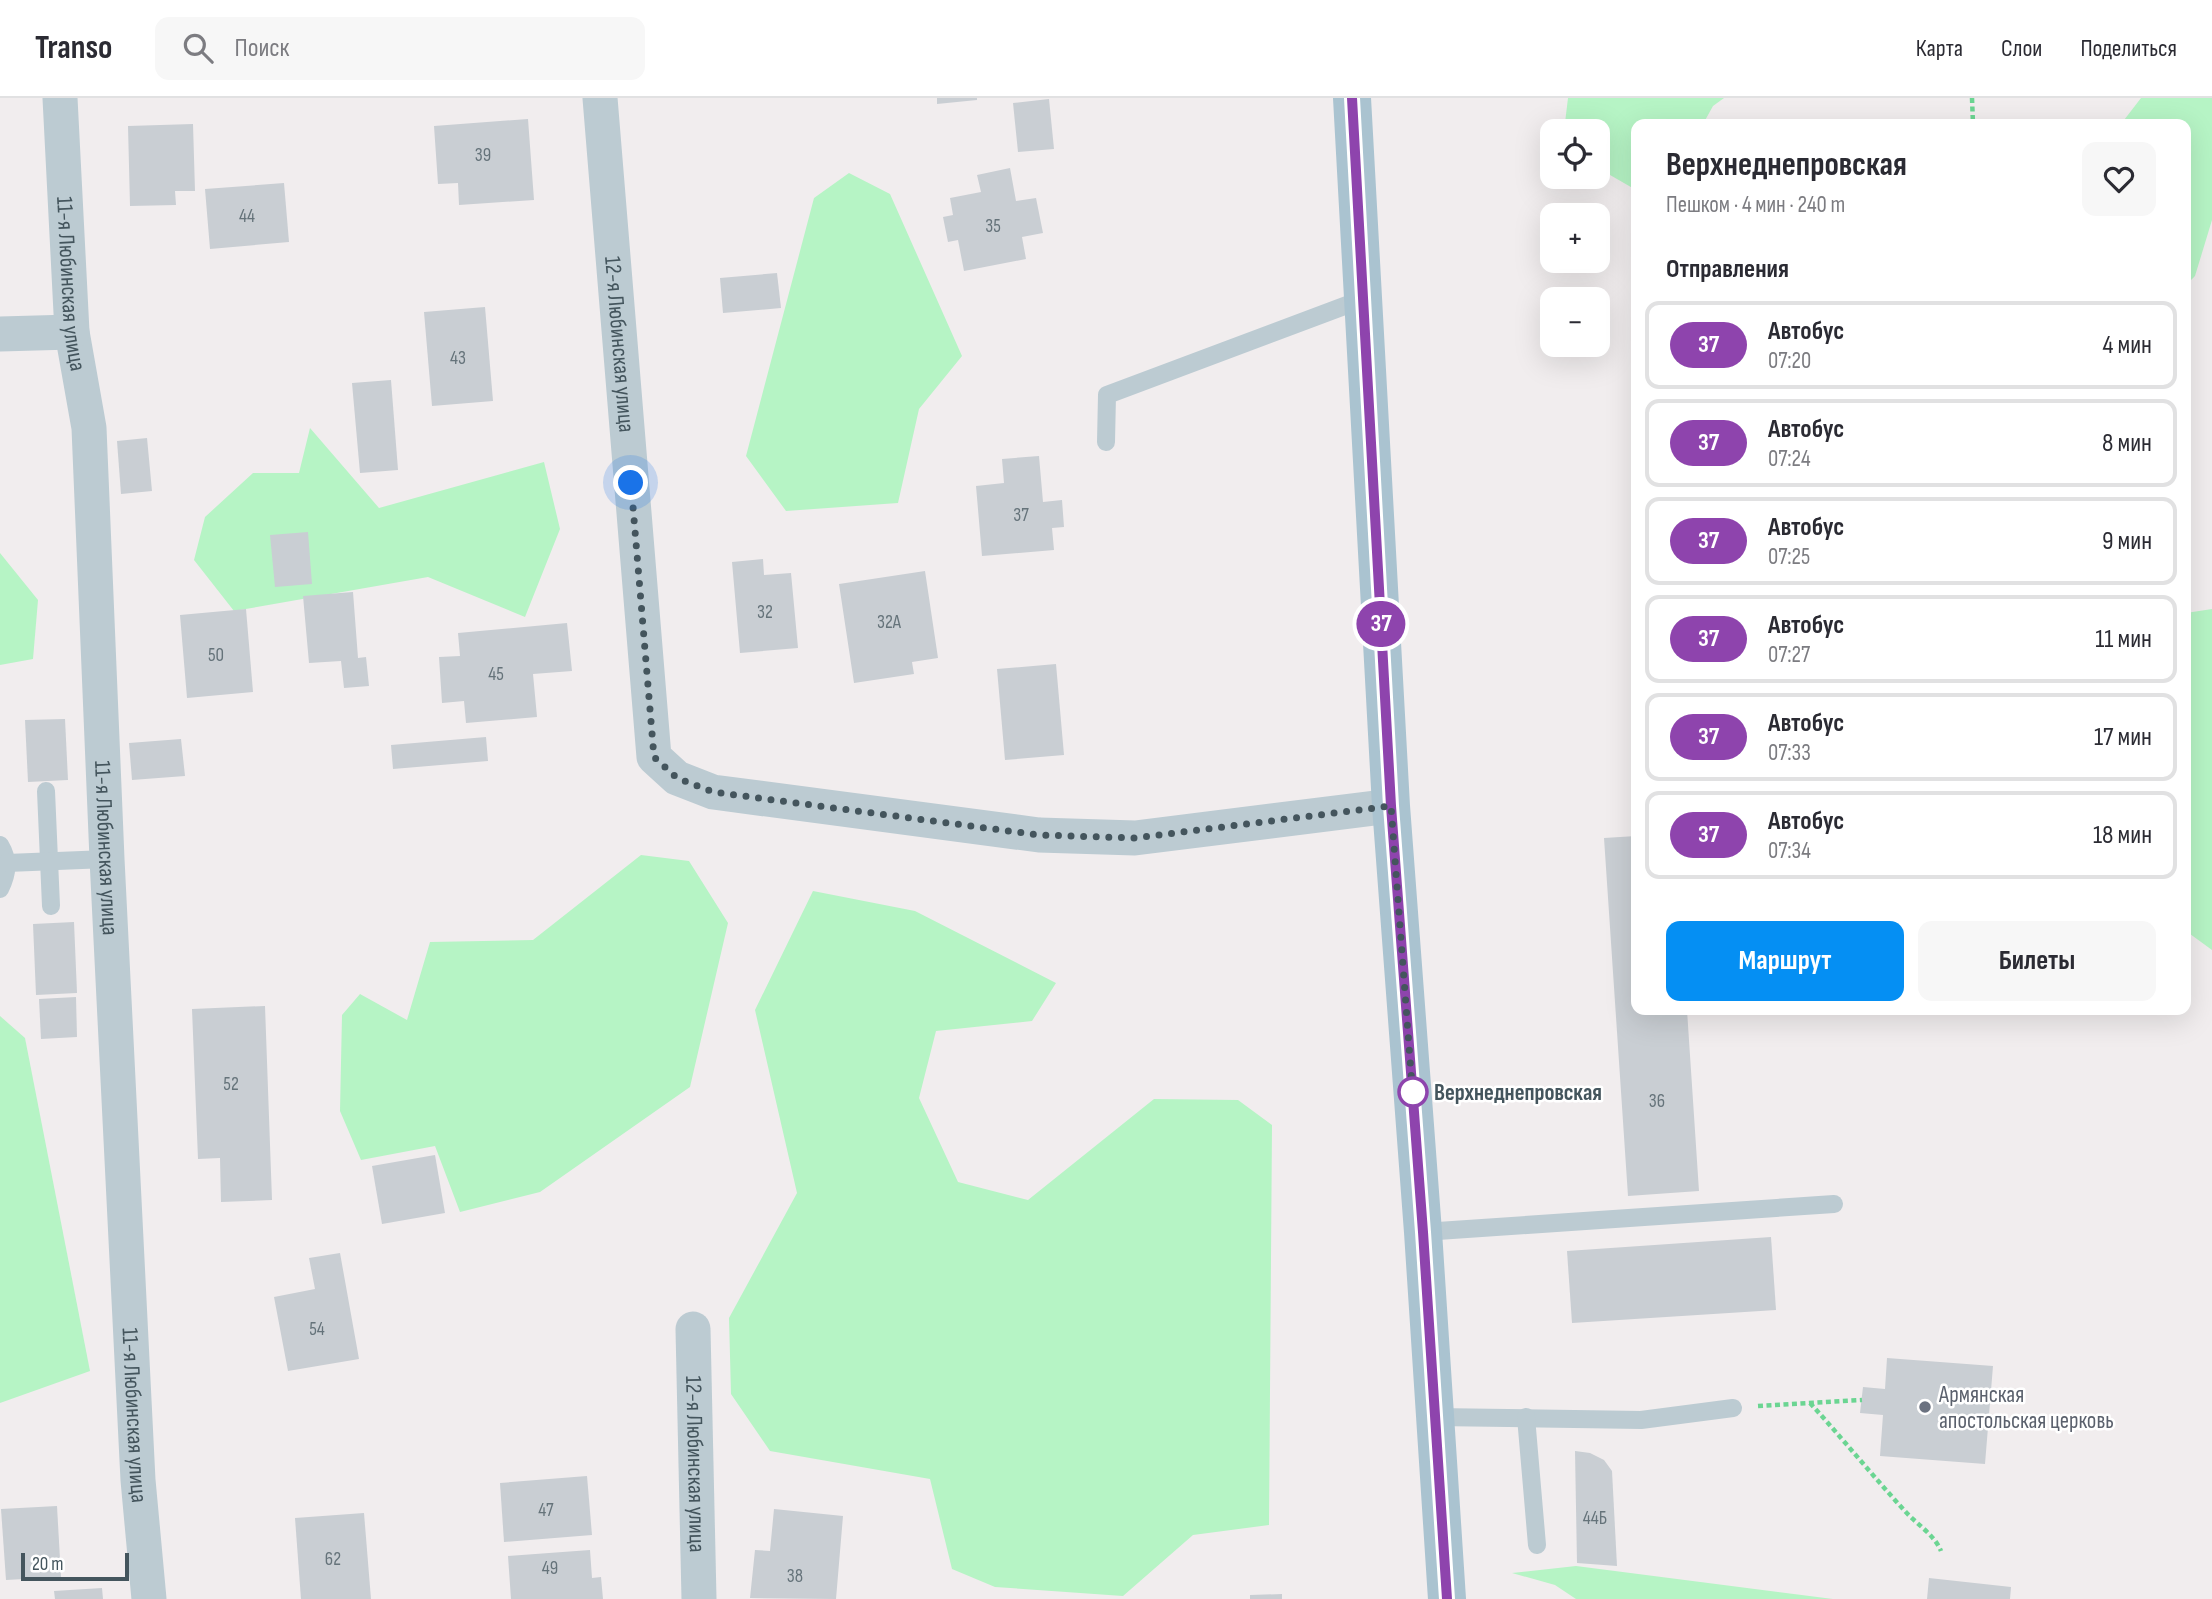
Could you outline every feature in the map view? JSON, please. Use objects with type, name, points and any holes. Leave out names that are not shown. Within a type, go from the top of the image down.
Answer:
[{"type":"main road","points":[[1352,98],[1391,806],[1447,1599]]},
{"type":"street","name":"11-я Любинская улица","points":[[60,98],[72,332],[89,428],[138,1480],[149,1599]]},
{"type":"street","name":"12-я Любинская улица","points":[[600,98],[654,757],[677,778],[713,792],[1039,835],[1135,838],[1391,806]]},
{"type":"street","points":[[0,334],[72,332]]},
{"type":"street","name":"12-я Любинская улица","points":[[692,1329],[698,1599]]},
{"type":"lane","points":[[1106,442],[1107,395],[1363,299]]},
{"type":"lane","points":[[46,792],[51,906]]},
{"type":"lane","points":[[0,845],[7,863],[6,878],[0,889]]},
{"type":"lane","points":[[7,863],[107,859]]},
{"type":"lane","points":[[1423,1232],[1834,1204]]},
{"type":"lane","points":[[1435,1417],[1641,1420],[1733,1408]]},
{"type":"lane","points":[[1526,1417],[1537,1545]]},
{"type":"path","points":[[1972,98],[1973,119]]},
{"type":"path","points":[[1733,1408],[1862,1401]]},
{"type":"path","points":[[1810,1402],[1905,1512],[1937,1543],[1941,1551]]},
{"type":"green space","points":[[1568,98],[1724,98],[1713,106],[1706,119],[1631,119],[1631,187],[1610,175],[1610,119],[1565,119]]},
{"type":"green space","points":[[2141,98],[2212,98],[2212,220],[2195,276],[2191,280],[2191,119],[2125,119]]},
{"type":"green space","points":[[849,173],[890,194],[962,356],[919,409],[898,503],[786,511],[746,456],[814,198]]},
{"type":"green space","points":[[310,428],[379,508],[544,462],[560,529],[525,617],[428,577],[234,611],[194,560],[205,517],[253,473],[299,473]]},
{"type":"green space","points":[[0,553],[38,600],[33,659],[0,665]]},
{"type":"green space","points":[[2212,609],[2212,950],[2191,935],[2191,612]]},
{"type":"green space","points":[[641,855],[689,861],[728,923],[690,1087],[540,1192],[460,1212],[435,1146],[361,1160],[340,1111],[342,1015],[360,994],[407,1020],[430,942],[533,940]]},
{"type":"green space","points":[[813,891],[915,911],[1056,983],[1032,1021],[936,1031],[919,1098],[958,1182],[1028,1200],[1154,1099],[1238,1100],[1272,1125],[1269,1525],[1193,1535],[1123,1596],[995,1587],[952,1569],[930,1479],[770,1451],[731,1394],[729,1318],[797,1193],[755,1010]]},
{"type":"green space","points":[[0,1016],[25,1038],[90,1371],[0,1403]]},
{"type":"green space","points":[[1576,1566],[1833,1599],[1576,1599],[1555,1585],[1512,1573]]},
{"type":"building","points":[[937,98],[977,98],[977,100],[937,104]]},
{"type":"building","points":[[1049,99],[1054,149],[1018,152],[1013,103]]},
{"type":"building","points":[[528,119],[534,200],[459,205],[458,183],[438,184],[434,126]]},
{"type":"building","points":[[193,124],[195,191],[175,191],[176,205],[130,206],[128,126]]},
{"type":"building","points":[[1010,168],[1016,201],[1036,198],[1043,233],[1022,237],[1026,259],[964,271],[958,240],[948,242],[943,217],[953,215],[950,198],[981,192],[977,175]]},
{"type":"building","points":[[284,183],[289,242],[210,249],[205,189]]},
{"type":"building","points":[[777,273],[781,308],[723,313],[720,278]]},
{"type":"building","points":[[485,307],[493,401],[432,406],[424,312]]},
{"type":"building","points":[[391,380],[398,470],[360,473],[352,383]]},
{"type":"building","points":[[147,438],[152,491],[121,494],[117,441]]},
{"type":"building","points":[[1039,456],[1043,502],[1062,500],[1064,527],[1052,528],[1054,550],[982,556],[976,486],[1004,483],[1002,459]]},
{"type":"building","points":[[308,532],[312,584],[275,587],[270,535]]},
{"type":"building","points":[[763,559],[764,575],[791,573],[798,648],[740,653],[732,562]]},
{"type":"building","points":[[925,571],[938,658],[912,662],[914,674],[854,683],[839,584]]},
{"type":"building","points":[[353,592],[358,658],[366,657],[369,686],[344,688],[341,661],[309,663],[303,596]]},
{"type":"building","points":[[246,609],[253,692],[187,698],[180,615]]},
{"type":"building","points":[[567,623],[572,671],[533,674],[537,717],[466,723],[464,701],[442,703],[439,657],[460,656],[458,633]]},
{"type":"building","points":[[1056,664],[1064,755],[1005,760],[997,669]]},
{"type":"building","points":[[65,719],[68,780],[28,782],[25,720]]},
{"type":"building","points":[[486,737],[488,761],[393,769],[391,745]]},
{"type":"building","points":[[181,739],[185,776],[132,780],[129,743]]},
{"type":"building","points":[[1631,836],[1631,1015],[1687,1015],[1699,1191],[1628,1196],[1604,838]]},
{"type":"building","points":[[74,922],[77,993],[36,995],[33,924]]},
{"type":"building","points":[[76,997],[77,1037],[41,1039],[39,999]]},
{"type":"building","points":[[265,1006],[272,1200],[221,1202],[220,1158],[198,1159],[192,1009]]},
{"type":"building","points":[[435,1155],[445,1213],[382,1224],[372,1166]]},
{"type":"building","points":[[1771,1237],[1776,1310],[1572,1323],[1567,1251]]},
{"type":"building","points":[[340,1253],[359,1359],[288,1371],[274,1297],[315,1289],[309,1258]]},
{"type":"building","name":"Армянская апостольская церковь","points":[[1887,1358],[1993,1366],[1985,1464],[1880,1456],[1883,1415],[1860,1413],[1863,1387],[1885,1389]]},
{"type":"building","points":[[1575,1451],[1590,1453],[1604,1460],[1612,1471],[1617,1566],[1577,1563]]},
{"type":"building","points":[[587,1476],[592,1535],[504,1542],[500,1483]]},
{"type":"building","points":[[57,1506],[61,1577],[6,1580],[1,1509]]},
{"type":"building","points":[[774,1509],[843,1516],[836,1599],[750,1598],[755,1550],[770,1551]]},
{"type":"building","points":[[364,1513],[371,1599],[301,1599],[295,1518]]},
{"type":"building","points":[[590,1550],[592,1578],[601,1577],[603,1599],[511,1599],[508,1556]]},
{"type":"building","points":[[1929,1578],[2011,1587],[2010,1599],[1927,1599]]},
{"type":"building","points":[[102,1588],[103,1599],[55,1599],[54,1591]]},
{"type":"building","points":[[1282,1594],[1282,1599],[1250,1599],[1250,1595]]},
{"type":"bus line","name":"37","points":[[1352,98],[1391,806],[1447,1599]]},
{"type":"place","name":"Верхнеднепровская","points":[[1413,1092]]},
{"type":"place","name":"Армянская апостольская церковь","points":[[1925,1407]]},
{"type":"route","points":[[631,483],[654,757],[677,778],[713,792],[1039,835],[1135,838],[1391,806],[1413,1099],[1413,1092]]}]
